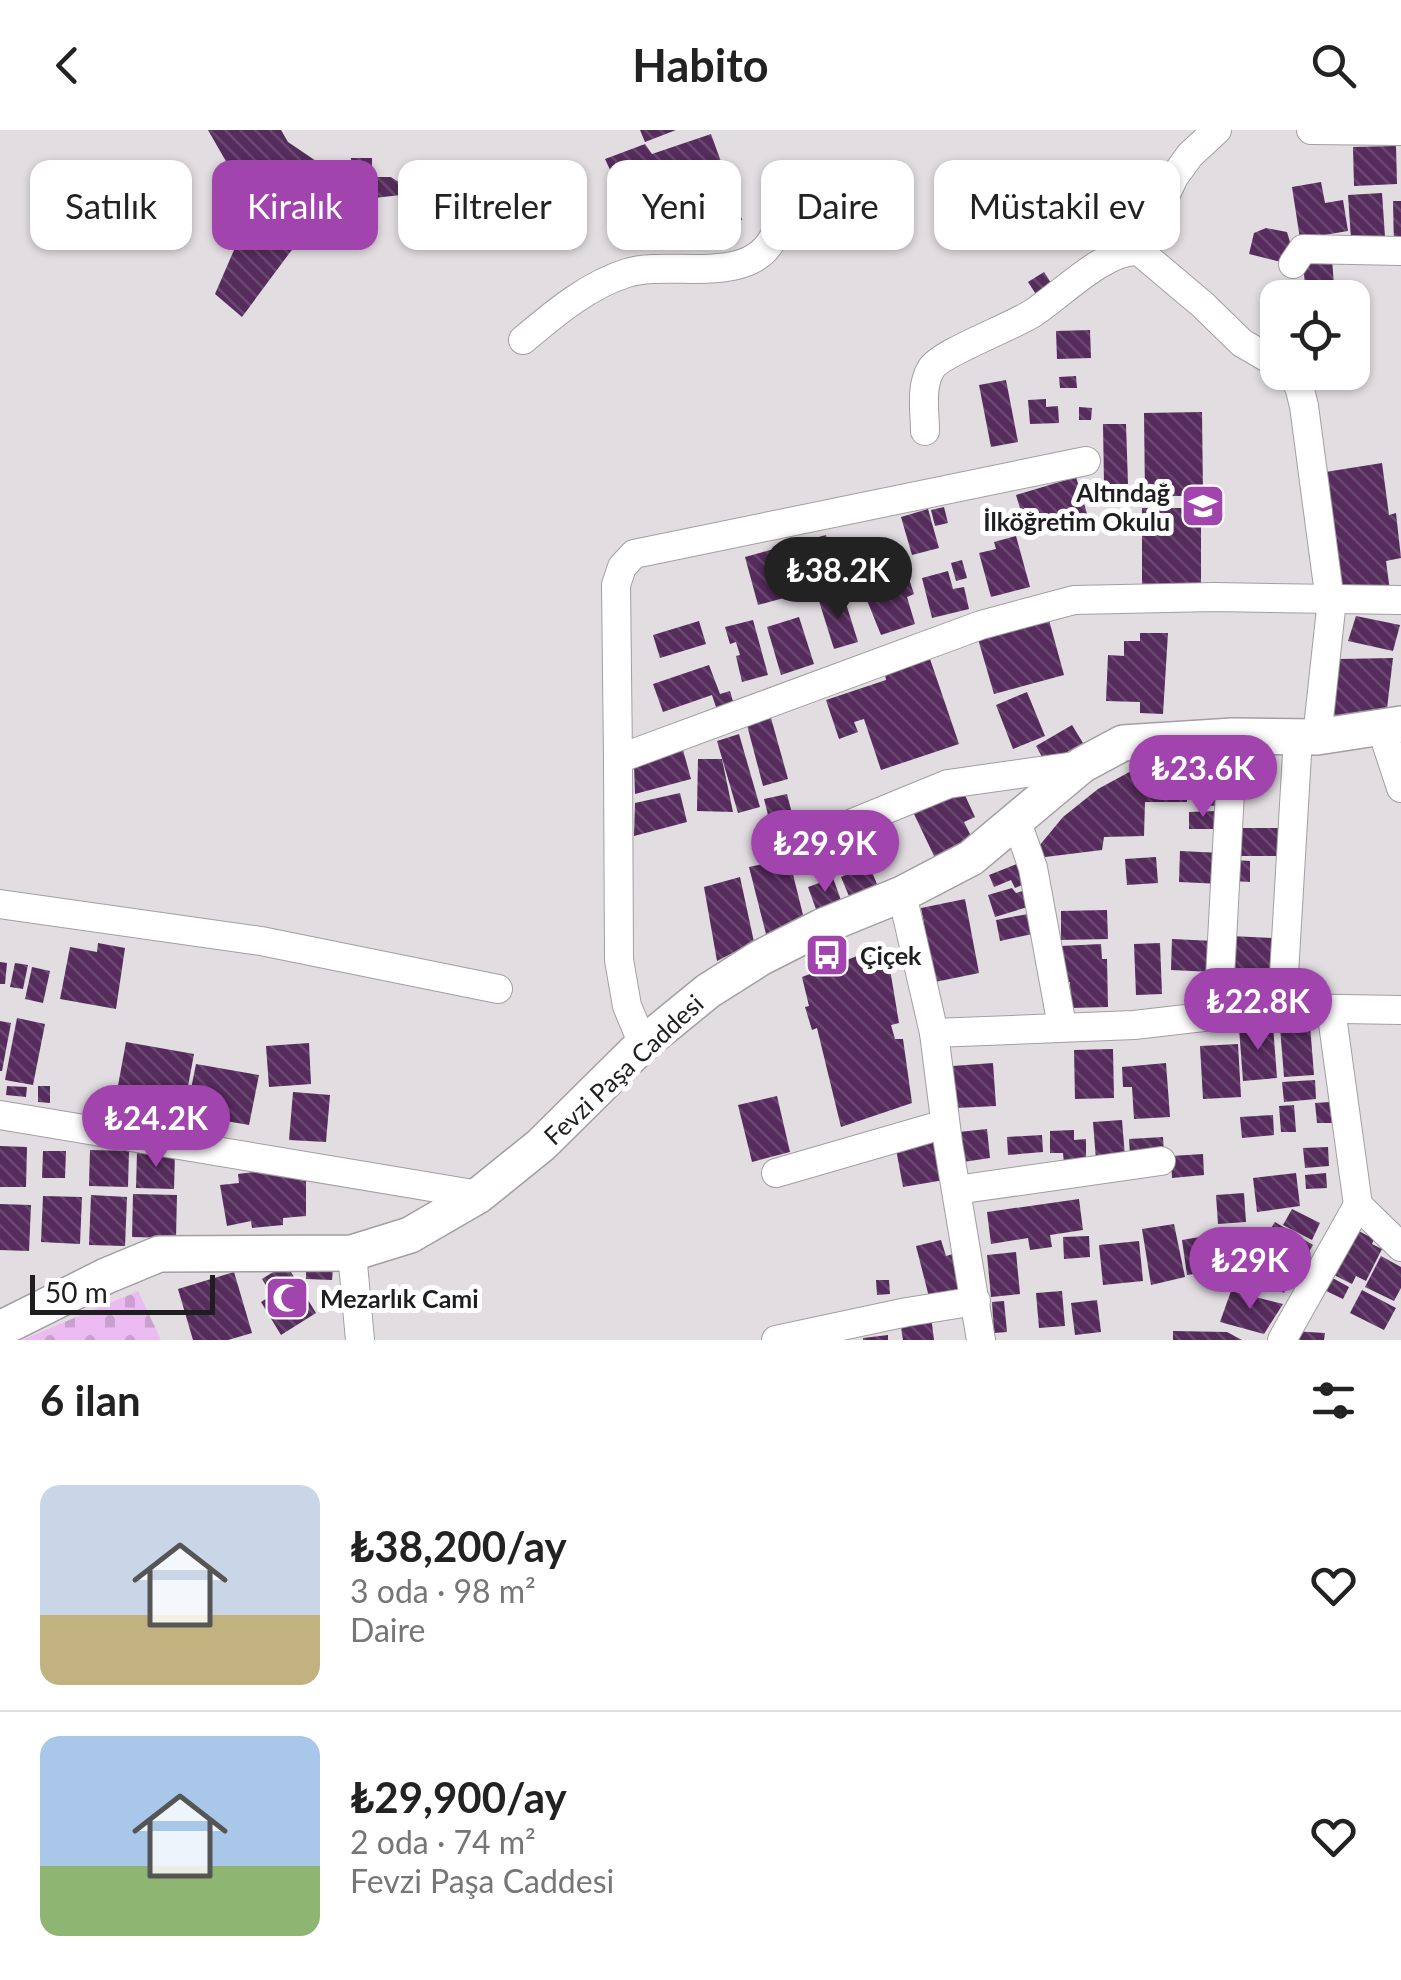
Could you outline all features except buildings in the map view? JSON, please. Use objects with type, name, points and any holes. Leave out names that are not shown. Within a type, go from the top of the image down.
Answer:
[{"type":"street","points":[[1139,251],[1174,177],[1190,155],[1217,130]]},
{"type":"street","points":[[1311,130],[1401,131]]},
{"type":"street","points":[[1294,264],[1303,249],[1401,251]]},
{"type":"street","points":[[523,340],[563,307],[625,273],[654,267],[725,268],[765,250]]},
{"type":"street","points":[[926,431],[924,390],[931,368],[944,357],[1033,314],[1127,250],[1139,251],[1242,344],[1260,354]]},
{"type":"street","points":[[1282,1008],[1308,736],[1330,601],[1300,390]]},
{"type":"street","points":[[643,1044],[627,1006],[620,960],[616,585],[622,568],[634,554],[1086,461]]},
{"type":"street","points":[[618,759],[981,625],[1074,600],[1401,600]]},
{"type":"street","points":[[1391,726],[1401,788]]},
{"type":"street","name":"Fevzi Paşa Caddesi","points":[[0,1329],[159,1254],[352,1253],[410,1234],[479,1195],[541,1145],[643,1044],[708,991],[760,958],[971,858],[1082,765],[1123,743],[1308,736],[1391,726]]},
{"type":"street","points":[[1218,1016],[1233,736]]},
{"type":"street","points":[[782,852],[948,784],[1082,765]]},
{"type":"street","points":[[1017,822],[1033,868],[1062,1026]]},
{"type":"street","points":[[902,894],[934,1033],[981,1340]]},
{"type":"street","points":[[0,904],[261,941],[498,989]]},
{"type":"street","points":[[934,1033],[1134,1025],[1282,1008],[1401,1010]]},
{"type":"street","points":[[1282,1340],[1358,1205],[1330,1009]]},
{"type":"street","points":[[0,1115],[479,1195]]},
{"type":"street","points":[[776,1174],[945,1124]]},
{"type":"street","points":[[956,1190],[1160,1162]]},
{"type":"street","points":[[1358,1205],[1401,1247]]},
{"type":"street","points":[[352,1253],[360,1340]]},
{"type":"street","points":[[776,1340],[976,1301]]},
{"type":"green space","points":[[138,1291],[161,1340],[22,1340]]},
{"type":"place","name":"Altındağ İlköğretim Okulu","points":[[1203,506]]},
{"type":"place","name":"Çiçek","points":[[827,955]]},
{"type":"place","name":"Mezarlık Cami","points":[[287,1298]]}]
